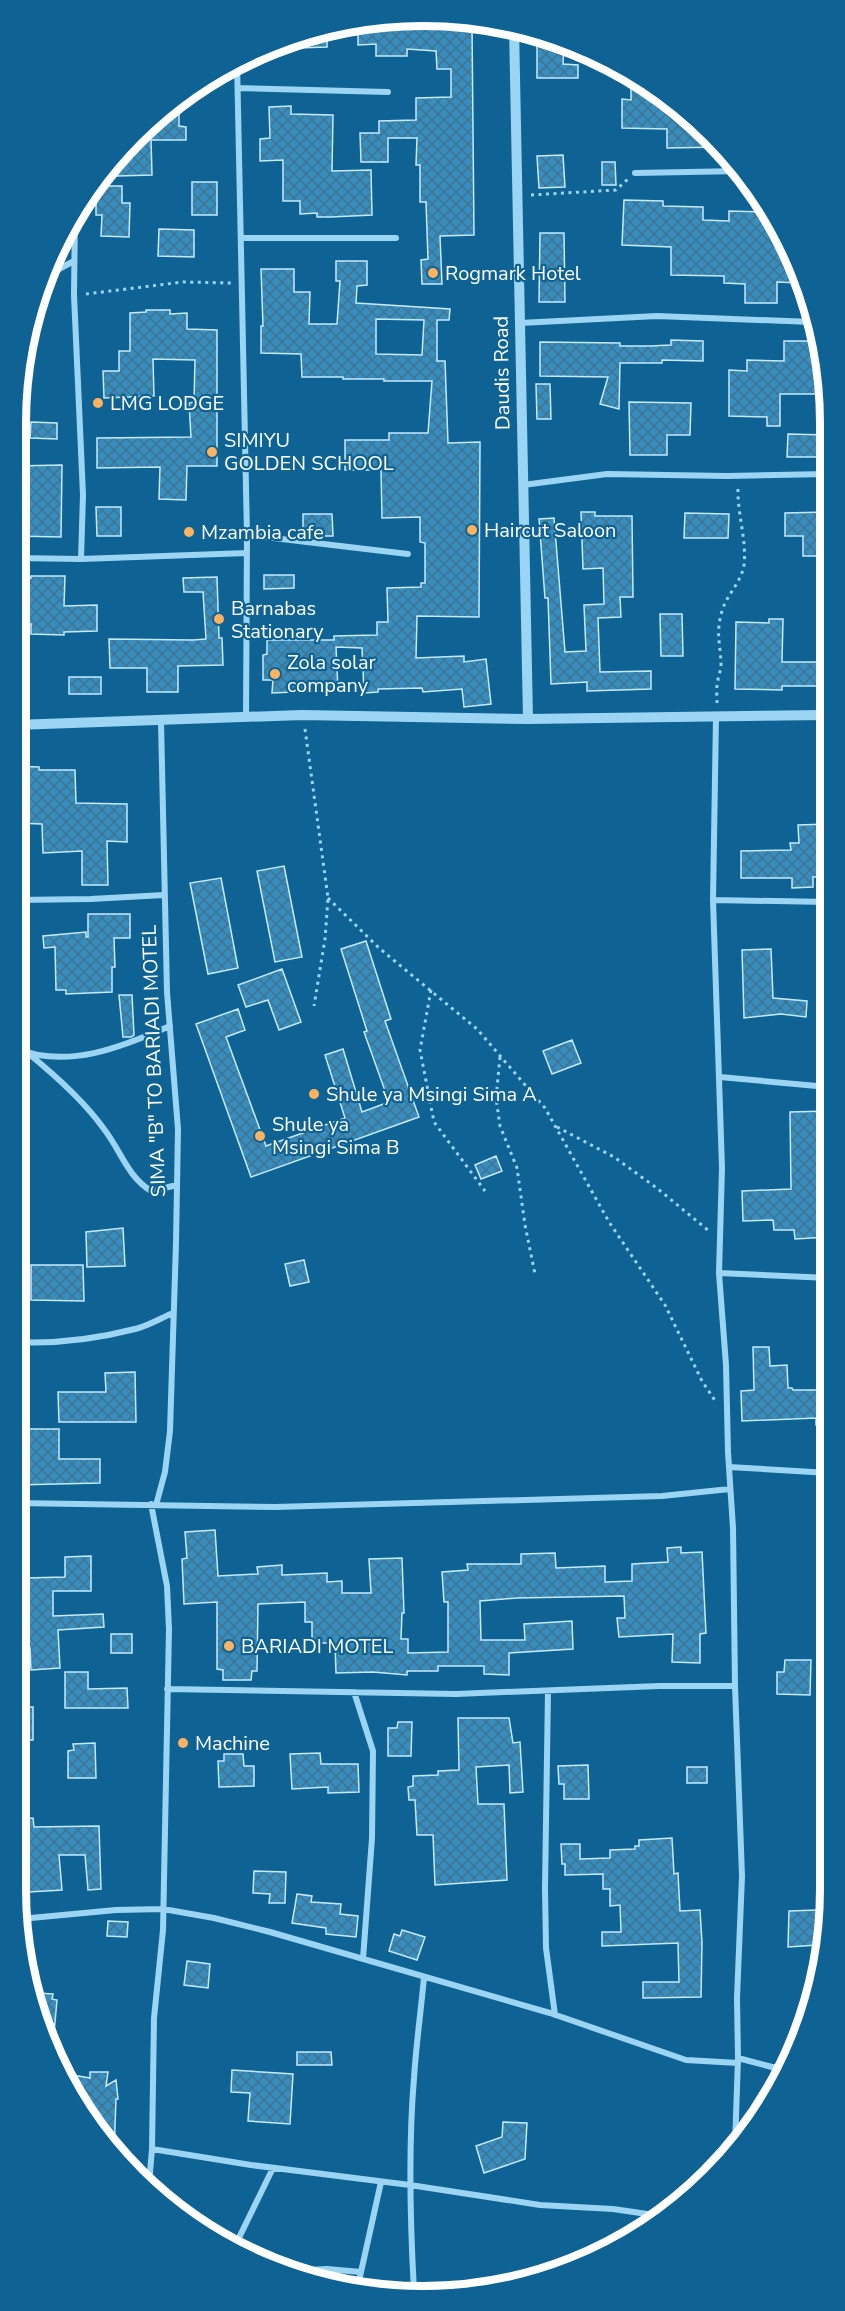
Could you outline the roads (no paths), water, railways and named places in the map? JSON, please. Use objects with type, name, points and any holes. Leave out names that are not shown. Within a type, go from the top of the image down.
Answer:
[{"type":"street","name":"Daudis Road","points":[[514,36],[528,719]]},
{"type":"street","points":[[237,71],[247,554],[246,717]]},
{"type":"street","points":[[238,88],[388,92]]},
{"type":"street","points":[[635,173],[729,171]]},
{"type":"street","points":[[75,232],[74,295],[83,495],[81,559]]},
{"type":"street","points":[[241,238],[396,238]]},
{"type":"street","points":[[57,270],[74,261]]},
{"type":"street","points":[[519,323],[657,316],[806,322]]},
{"type":"street","points":[[523,484],[606,474],[738,476],[820,474]]},
{"type":"street","points":[[246,535],[408,554]]},
{"type":"street","points":[[26,558],[81,559],[247,554]]},
{"type":"street","points":[[26,724],[161,722],[302,716],[528,719],[820,715]]},
{"type":"street","points":[[716,717],[713,900],[722,1168],[719,1274],[726,1365],[733,1528],[735,1686],[742,1876],[737,1998],[735,2132]]},
{"type":"street","name":"SIMA \"B\" TO BARIADI MOTEL","points":[[153,1504],[165,1472],[170,1431],[178,1129],[170,1026],[164,895],[161,722]]},
{"type":"street","points":[[26,900],[164,895]]},
{"type":"street","points":[[713,900],[820,902]]},
{"type":"street","points":[[26,1053],[52,1058],[102,1051],[133,1042],[170,1026]]},
{"type":"street","points":[[29,1054],[54,1074],[105,1129],[138,1184],[151,1191],[177,1185]]},
{"type":"street","points":[[720,1077],[820,1086]]},
{"type":"street","points":[[719,1274],[820,1278]]},
{"type":"street","points":[[26,1343],[39,1344],[87,1339],[137,1329],[173,1313]]},
{"type":"street","points":[[729,1467],[820,1472]]},
{"type":"street","points":[[26,1503],[275,1507],[662,1496],[730,1489]]},
{"type":"street","points":[[150,2176],[154,2018],[164,1930],[169,1629],[167,1586],[153,1504]]},
{"type":"street","points":[[167,1689],[456,1694],[658,1686],[735,1686]]},
{"type":"street","points":[[548,1691],[546,1948],[555,2015]]},
{"type":"street","points":[[354,1692],[373,1751],[372,1838],[363,1959]]},
{"type":"street","points":[[27,1919],[116,1910],[163,1909],[270,1932],[555,2015],[686,2060],[738,2060],[777,2067]]},
{"type":"street","points":[[414,2286],[410,2185],[414,2078],[424,1977]]},
{"type":"street","points":[[152,2149],[540,2205],[613,2209],[649,2214]]},
{"type":"street","points":[[238,2240],[273,2168]]},
{"type":"street","points":[[359,2280],[381,2182]]},
{"type":"street","points":[[313,2270],[361,2272]]},
{"type":"place","name":"Rogmark Hotel","points":[[433,273]]},
{"type":"place","name":"LMG LODGE","points":[[98,403]]},
{"type":"place","name":"SIMIYU GOLDEN SCHOOL","points":[[212,452]]},
{"type":"place","name":"Haircut Saloon","points":[[472,530]]},
{"type":"place","name":"Mzambia cafe","points":[[189,532]]},
{"type":"place","name":"Barnabas Stationary","points":[[219,619]]},
{"type":"place","name":"Zola solar company","points":[[275,674]]},
{"type":"place","name":"Shule ya Msingi Sima A","points":[[314,1094]]},
{"type":"place","name":"Shule ya Msingi Sima B","points":[[260,1136]]},
{"type":"place","name":"BARIADI MOTEL","points":[[229,1646]]},
{"type":"place","name":"Machine","points":[[183,1743]]}]
